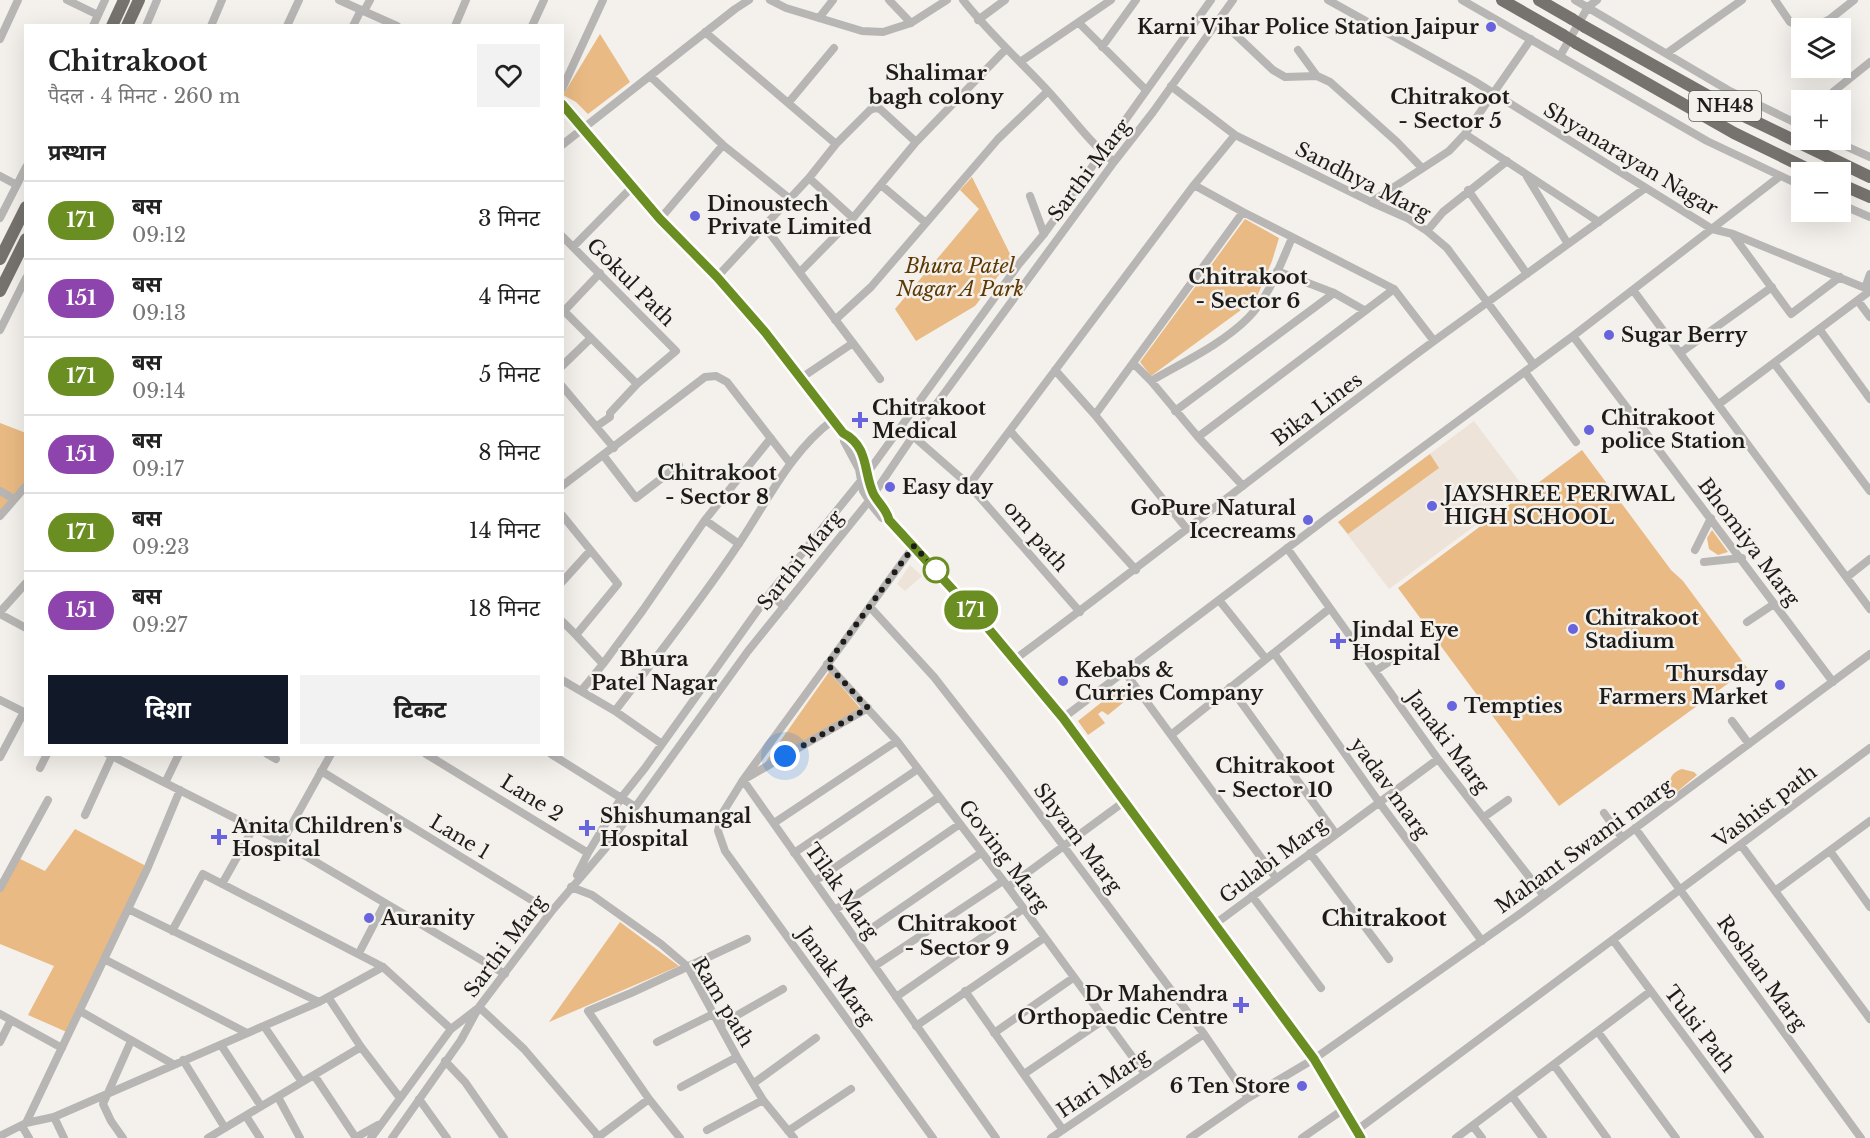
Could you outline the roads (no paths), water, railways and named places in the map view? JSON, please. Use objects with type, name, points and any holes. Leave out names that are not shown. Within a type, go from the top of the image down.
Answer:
[{"type":"highway","points":[[113,24],[124,0]]},
{"type":"highway","points":[[128,24],[139,0]]},
{"type":"highway","name":"NH48","points":[[1502,0],[1734,133],[1793,162]]},
{"type":"highway","name":"NH48","points":[[1539,0],[1746,117],[1870,177]]},
{"type":"highway","points":[[1851,189],[1870,197]]},
{"type":"highway","points":[[0,259],[24,211]]},
{"type":"highway","points":[[0,291],[24,242]]},
{"type":"street","points":[[0,39],[18,0]]},
{"type":"street","points":[[67,0],[98,15]]},
{"type":"street","points":[[94,24],[105,0]]},
{"type":"street","points":[[147,24],[157,0]]},
{"type":"street","points":[[212,24],[222,0]]},
{"type":"street","points":[[288,24],[299,0]]},
{"type":"street","points":[[339,0],[393,24]]},
{"type":"street","points":[[354,24],[370,0]]},
{"type":"street","points":[[456,24],[466,0]]},
{"type":"street","points":[[533,24],[544,0]]},
{"type":"street","points":[[564,85],[603,0]]},
{"type":"street","points":[[564,143],[749,0]]},
{"type":"street","points":[[770,0],[786,8],[862,31],[883,32],[911,24],[947,0]]},
{"type":"street","points":[[819,18],[833,0]]},
{"type":"street","points":[[889,0],[911,24]]},
{"type":"street","points":[[963,0],[978,20],[1048,91],[1102,153],[1114,162]]},
{"type":"street","points":[[978,20],[1005,0]]},
{"type":"street","points":[[1020,62],[1111,0]]},
{"type":"street","points":[[1102,47],[1136,0]]},
{"type":"street","name":"Sarthi Marg","points":[[571,886],[621,798],[770,593],[861,482],[1018,264],[1044,234],[1211,0]]},
{"type":"street","name":"Sarthi Marg","points":[[392,1138],[468,1029],[479,1007],[571,886],[605,849],[702,712],[871,498],[913,436],[1233,0]]},
{"type":"street","name":"Shyanarayan Nagar","points":[[1328,0],[1493,93],[1644,189],[1712,229],[1733,234],[1868,290]]},
{"type":"street","points":[[1462,0],[1707,141],[1791,182]]},
{"type":"street","points":[[1575,0],[1728,90],[1791,121]]},
{"type":"street","points":[[1560,56],[1588,7],[1597,0]]},
{"type":"street","points":[[1667,53],[1742,0]]},
{"type":"street","points":[[1775,0],[1791,22]]},
{"type":"street","points":[[1831,18],[1854,0]]},
{"type":"street","points":[[1219,19],[1273,70],[1285,77],[1317,76],[1330,82],[1397,142],[1422,168]]},
{"type":"street","points":[[1079,22],[1146,90]]},
{"type":"street","points":[[705,32],[836,144]]},
{"type":"street","points":[[1371,202],[1449,151],[1465,134],[1531,39]]},
{"type":"street","points":[[789,102],[834,48]]},
{"type":"street","points":[[800,272],[853,218],[916,142],[1006,49]]},
{"type":"street","points":[[1298,50],[1317,76]]},
{"type":"street","points":[[1835,90],[1870,62]]},
{"type":"street","points":[[650,76],[723,145],[789,198]]},
{"type":"street","name":"Sandhya Marg","points":[[1171,86],[1235,135],[1407,218],[1427,231],[1447,248],[1534,365]]},
{"type":"street","points":[[835,320],[871,287],[998,139],[1048,91]]},
{"type":"street","points":[[564,106],[660,219],[717,277],[765,332],[843,433],[852,437],[864,458],[871,498]]},
{"type":"street","points":[[717,277],[809,178],[836,144],[870,110],[880,109],[916,142]]},
{"type":"street","points":[[1465,134],[1599,222]]},
{"type":"street","points":[[969,485],[1194,185],[1235,135]]},
{"type":"street","points":[[660,219],[723,145]]},
{"type":"street","points":[[1851,148],[1870,157]]},
{"type":"street","points":[[1427,231],[1443,212],[1468,190],[1507,161]]},
{"type":"street","points":[[0,218],[24,170]]},
{"type":"street","points":[[1523,171],[1568,244]]},
{"type":"street","points":[[0,176],[17,185]]},
{"type":"street","points":[[1063,718],[1573,336],[1779,177]]},
{"type":"street","points":[[809,178],[853,218]]},
{"type":"street","points":[[573,247],[633,185]]},
{"type":"street","points":[[881,185],[926,223]]},
{"type":"street","points":[[1194,185],[1292,238],[1394,289],[1434,341]]},
{"type":"street","name":"Bika Lines","points":[[1014,660],[1136,570],[1434,341],[1644,189]]},
{"type":"street","points":[[1468,190],[1527,274]]},
{"type":"street","points":[[1030,196],[1044,234]]},
{"type":"street","points":[[1851,209],[1870,217]]},
{"type":"street","points":[[1095,415],[1243,212]]},
{"type":"street","points":[[765,227],[880,379]]},
{"type":"street","points":[[1733,234],[1791,314],[1840,277]]},
{"type":"street","name":"Gokul Path","points":[[564,238],[676,351],[637,384]]},
{"type":"street","points":[[1151,381],[1224,337],[1248,318],[1263,299],[1292,238]]},
{"type":"street","points":[[1277,271],[1334,293],[1364,310]]},
{"type":"street","points":[[564,309],[600,273]]},
{"type":"street","points":[[1719,404],[1858,301],[1868,290],[1870,274]]},
{"type":"street","points":[[0,330],[24,282]]},
{"type":"street","points":[[1680,353],[1772,287]]},
{"type":"street","points":[[1198,437],[1394,289]]},
{"type":"street","points":[[1633,290],[1870,609]]},
{"type":"street","points":[[1175,411],[1334,293]]},
{"type":"street","points":[[1858,301],[1870,317]]},
{"type":"street","points":[[564,311],[637,384],[610,413],[610,417],[597,426]]},
{"type":"street","points":[[1820,330],[1870,399]]},
{"type":"street","name":"Bhomiya Marg","points":[[1573,336],[1833,682]]},
{"type":"street","points":[[564,364],[591,338]]},
{"type":"street","points":[[801,378],[853,343]]},
{"type":"street","points":[[1133,363],[1243,486]]},
{"type":"street","points":[[1774,363],[1870,490]]},
{"type":"street","points":[[1055,370],[1095,415],[1187,529]]},
{"type":"street","points":[[1525,372],[1576,442]]},
{"type":"street","points":[[564,484],[705,377],[716,376],[727,382],[790,463]]},
{"type":"street","points":[[564,388],[614,448]]},
{"type":"street","points":[[615,711],[739,544],[790,463],[817,432],[833,420]]},
{"type":"street","points":[[1010,431],[1136,570]]},
{"type":"street","points":[[843,433],[844,441],[857,465],[863,491],[871,498],[882,518],[889,520],[914,546],[1063,718],[1314,1059],[1359,1134]]},
{"type":"street","name":"om path","points":[[913,436],[969,485],[1080,612]]},
{"type":"street","points":[[581,691],[643,610],[705,520],[771,438]]},
{"type":"street","points":[[603,455],[636,498],[679,465]]},
{"type":"street","points":[[0,516],[24,488]]},
{"type":"street","points":[[0,491],[14,499]]},
{"type":"street","points":[[564,518],[618,584],[576,635]]},
{"type":"street","points":[[1695,550],[1711,518]]},
{"type":"street","points":[[705,520],[739,544]]},
{"type":"street","points":[[743,780],[914,546]]},
{"type":"street","name":"Janaki Marg","points":[[1287,548],[1438,759],[1544,896]]},
{"type":"street","points":[[564,580],[590,551]]},
{"type":"street","points":[[1704,562],[1742,558]]},
{"type":"street","points":[[1846,577],[1870,559]]},
{"type":"street","points":[[24,585],[0,613],[24,627]]},
{"type":"street","points":[[770,593],[783,607]]},
{"type":"street","name":"yadav marg","points":[[1219,600],[1270,656],[1482,941]]},
{"type":"street","points":[[1747,622],[1774,604]]},
{"type":"street","name":"Shyam Marg","points":[[870,607],[934,677],[1204,1034],[1248,1098]]},
{"type":"street","points":[[1171,735],[1329,609]]},
{"type":"street","points":[[564,623],[603,664]]},
{"type":"street","points":[[1375,671],[1403,653]]},
{"type":"street","name":"Mahant Swami marg","points":[[1314,1059],[1544,896],[1870,654]]},
{"type":"street","name":"Goving Marg","points":[[827,664],[897,741],[1145,1074]]},
{"type":"street","points":[[1124,671],[1275,878]]},
{"type":"street","points":[[564,681],[615,711],[662,744]]},
{"type":"street","points":[[1230,687],[1336,834]]},
{"type":"street","points":[[0,700],[24,712]]},
{"type":"street","points":[[743,780],[868,708]]},
{"type":"street","points":[[0,757],[24,715]]},
{"type":"street","points":[[1732,721],[1749,744]]},
{"type":"street","points":[[774,823],[897,741]]},
{"type":"street","name":"Vashist path","points":[[1359,1134],[1870,748]]},
{"type":"street","points":[[40,768],[46,756]]},
{"type":"street","points":[[85,814],[110,756]]},
{"type":"street","points":[[112,756],[282,842],[506,974]]},
{"type":"street","points":[[165,783],[177,756]]},
{"type":"street","points":[[271,756],[276,759]]},
{"type":"street","points":[[282,842],[330,756]]},
{"type":"street","name":"Lane 2","points":[[429,756],[588,853]]},
{"type":"street","points":[[554,756],[634,806]]},
{"type":"street","name":"Gulabi Marg","points":[[1215,924],[1438,759]]},
{"type":"street","points":[[794,853],[918,769]]},
{"type":"street","name":"Lane 1","points":[[321,771],[551,912]]},
{"type":"street","name":"Tilak Marg","points":[[743,780],[996,1138]]},
{"type":"street","name":"Janak Marg","points":[[743,780],[722,814],[718,831],[725,851],[933,1138]]},
{"type":"street","points":[[29,1138],[24,1124],[128,909],[180,790]]},
{"type":"street","points":[[815,881],[939,797]]},
{"type":"street","points":[[0,888],[48,800]]},
{"type":"street","points":[[1484,817],[1508,800]]},
{"type":"street","points":[[875,966],[1005,884],[1125,801]]},
{"type":"street","points":[[1604,813],[1622,838]]},
{"type":"street","points":[[1775,891],[1870,821]]},
{"type":"street","points":[[835,910],[960,824]]},
{"type":"street","points":[[222,884],[254,827]]},
{"type":"street","name":"Roshan Marg","points":[[1635,828],[1862,1138]]},
{"type":"street","points":[[1741,845],[1870,1019]]},
{"type":"street","points":[[1830,851],[1868,901]]},
{"type":"street","points":[[856,939],[981,853]]},
{"type":"street","points":[[1310,853],[1389,959]]},
{"type":"street","points":[[172,931],[203,873],[383,966],[452,1029]]},
{"type":"street","name":"Ram path","points":[[571,886],[592,895],[661,944],[688,967],[763,1100],[791,1134]]},
{"type":"street","points":[[1252,896],[1321,988]]},
{"type":"street","points":[[359,953],[385,903]]},
{"type":"street","points":[[128,909],[319,1002]]},
{"type":"street","points":[[896,997],[1023,909]]},
{"type":"street","points":[[916,1026],[1044,938]]},
{"type":"street","points":[[680,1138],[649,1099],[588,1011],[747,939]]},
{"type":"street","name":"Tulsi Path","points":[[1613,940],[1760,1138]]},
{"type":"street","points":[[104,959],[247,1033]]},
{"type":"street","points":[[0,1136],[24,1124],[54,1117],[319,1002],[383,966]]},
{"type":"street","points":[[994,1033],[1073,978]]},
{"type":"street","points":[[720,1025],[783,988]]},
{"type":"street","points":[[965,992],[1063,1130]]},
{"type":"street","points":[[1456,1138],[1651,992]]},
{"type":"street","points":[[328,997],[361,1047],[400,1098]]},
{"type":"street","points":[[371,1138],[452,1029],[479,1007],[537,1062],[598,1138],[649,1099]]},
{"type":"street","points":[[80,1011],[173,1064]]},
{"type":"street","points":[[0,1014],[62,1048]]},
{"type":"street","points":[[657,1042],[713,1014]]},
{"type":"street","points":[[1024,1074],[1104,1019]]},
{"type":"street","points":[[0,1042],[11,1020]]},
{"type":"street","points":[[264,1026],[302,1082]]},
{"type":"street","points":[[1598,1032],[1676,1138]]},
{"type":"street","name":"Hari Marg","points":[[1051,1138],[1204,1034]]},
{"type":"street","points":[[754,1083],[816,1038]]},
{"type":"street","points":[[123,1138],[103,1104],[131,1041]]},
{"type":"street","points":[[221,1045],[261,1106]]},
{"type":"street","points":[[208,1138],[361,1047]]},
{"type":"street","points":[[681,1087],[737,1057]]},
{"type":"street","points":[[1190,1138],[1248,1098],[1314,1059]]},
{"type":"street","points":[[183,1060],[225,1128]]},
{"type":"street","points":[[445,1061],[465,1082],[504,1138]]},
{"type":"street","points":[[1554,1065],[1607,1138]]},
{"type":"street","points":[[314,1075],[355,1138],[381,1124]]},
{"type":"street","points":[[791,1134],[851,1089]]},
{"type":"street","points":[[1512,1096],[1544,1138]]},
{"type":"street","points":[[278,1097],[300,1138]]},
{"type":"street","points":[[419,1099],[447,1138]]},
{"type":"street","points":[[707,1131],[763,1100]]},
{"type":"street","points":[[1302,1138],[1344,1109]]},
{"type":"street","points":[[246,1116],[260,1138]]},
{"type":"street","points":[[54,1117],[64,1138]]},
{"type":"street","points":[[1473,1126],[1482,1138]]},
{"type":"place","name":"Karni Vihar Police Station Jaipur","points":[[1491,27]]},
{"type":"place","name":"Dinoustech Private Limited","points":[[695,216]]},
{"type":"place","name":"Sugar Berry","points":[[1609,335]]},
{"type":"place","name":"Chitrakoot Medical","points":[[860,420]]},
{"type":"place","name":"Chitrakoot police Station","points":[[1589,430]]},
{"type":"place","name":"Easy day","points":[[890,487]]},
{"type":"place","name":"JAYSHREE PERIWAL HIGH SCHOOL","points":[[1432,506]]},
{"type":"place","name":"GoPure Natural Icecreams","points":[[1308,520]]},
{"type":"place","name":"Chitrakoot Stadium","points":[[1573,629]]},
{"type":"place","name":"Jindal Eye Hospital","points":[[1338,641]]},
{"type":"place","name":"Kebabs & Curries Company","points":[[1063,681]]},
{"type":"place","name":"Thursday Farmers Market","points":[[1780,685]]},
{"type":"place","name":"Tempties","points":[[1452,706]]},
{"type":"place","name":"Shishumangal Hospital","points":[[587,828]]},
{"type":"place","name":"Anita Children's Hospital","points":[[219,837]]},
{"type":"place","name":"Auranity","points":[[369,918]]},
{"type":"place","name":"Dr Mahendra Orthopaedic Centre","points":[[1241,1005]]},
{"type":"place","name":"6 Ten Store","points":[[1302,1086]]},
{"type":"district","name":"Shalimar bagh colony","points":[[936,85]]},
{"type":"district","name":"Chitrakoot - Sector 5","points":[[1450,109]]},
{"type":"district","name":"Chitrakoot - Sector 6","points":[[1248,289]]},
{"type":"district","name":"Chitrakoot - Sector 8","points":[[717,485]]},
{"type":"district","name":"Bhura Patel Nagar","points":[[654,671]]},
{"type":"district","name":"Chitrakoot - Sector 10","points":[[1275,778]]},
{"type":"district","name":"Chitrakoot","points":[[1384,918]]},
{"type":"district","name":"Chitrakoot - Sector 9","points":[[957,936]]},
{"type":"park label","name":"Bhura Patel Nagar A Park","points":[[960,278]]}]
